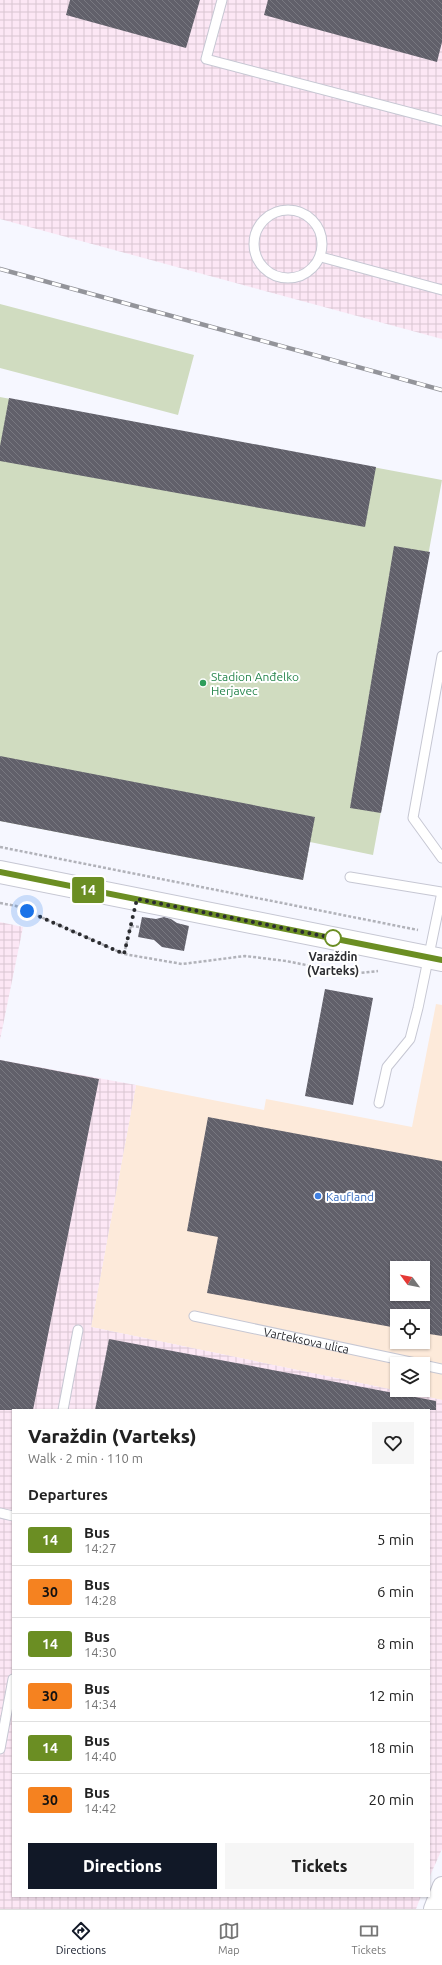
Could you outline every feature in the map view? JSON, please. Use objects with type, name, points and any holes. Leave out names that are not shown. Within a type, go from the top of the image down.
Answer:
[{"type":"main road","points":[[0,872],[435,958]]},
{"type":"street","points":[[432,1909],[442,1886]]},
{"type":"lane","points":[[222,0],[206,59],[442,121]]},
{"type":"lane","points":[[285,209],[300,211],[311,218],[320,229],[323,242],[321,257],[314,268],[303,276],[290,279],[276,277],[264,270],[257,259],[254,246],[256,232],[263,221],[273,213],[285,209]]},
{"type":"lane","points":[[321,257],[442,290]]},
{"type":"lane","points":[[442,656],[413,818],[442,858]]},
{"type":"lane","points":[[350,877],[442,891],[433,933],[435,958],[418,1008],[410,1039],[387,1067],[379,1103]]},
{"type":"lane","name":"Varteksova ulica","points":[[194,1316],[390,1358]]},
{"type":"lane","points":[[63,1409],[78,1330]]},
{"type":"lane","points":[[430,1366],[442,1369]]},
{"type":"lane","points":[[0,1514],[12,1516]]},
{"type":"lane","points":[[0,1749],[12,1684]]},
{"type":"path","points":[[0,847],[433,933]]},
{"type":"path","points":[[124,954],[137,899]]},
{"type":"path","points":[[0,903],[16,906],[124,954],[182,964],[245,956],[286,961],[351,974],[380,971]]},
{"type":"path","points":[[131,926],[140,927]]},
{"type":"shaded area","points":[[0,0],[442,0],[442,339],[0,219]]},
{"type":"shaded area","points":[[0,922],[23,927],[0,1040]]},
{"type":"shaded area","points":[[436,1004],[442,1005],[442,1400],[428,1397],[430,1397],[430,1357],[390,1357],[390,1389],[91,1327],[136,1085],[264,1110],[266,1099],[412,1127]]},
{"type":"shaded area","points":[[0,1060],[136,1085],[91,1327],[390,1389],[390,1397],[428,1397],[442,1400],[442,1849],[430,1876],[430,1409],[12,1409],[12,1897],[421,1897],[416,1909],[0,1909]]},
{"type":"green space","points":[[0,304],[194,355],[178,415],[0,368]]},
{"type":"green space","name":"Stadion Anđelko Herjavec","points":[[0,397],[442,480],[373,855],[310,842],[303,880],[0,821]]},
{"type":"building","points":[[70,0],[200,0],[186,48],[66,15]]},
{"type":"building","points":[[268,0],[442,0],[442,42],[437,62],[264,15]]},
{"type":"building","points":[[9,398],[376,467],[365,527],[0,461],[0,446]]},
{"type":"building","points":[[394,546],[430,552],[381,813],[350,808]]},
{"type":"building","points":[[0,756],[315,817],[303,880],[0,821]]},
{"type":"building","points":[[142,917],[156,919],[164,917],[177,923],[189,926],[184,951],[162,947],[154,940],[138,937]]},
{"type":"building","points":[[325,989],[373,998],[353,1105],[305,1096]]},
{"type":"building","points":[[0,1060],[99,1079],[33,1409],[0,1410]]},
{"type":"building","name":"Kaufland","points":[[208,1117],[442,1161],[442,1336],[430,1334],[430,1309],[390,1309],[390,1327],[207,1293],[218,1237],[187,1231]]},
{"type":"building","points":[[109,1339],[390,1392],[390,1397],[415,1397],[436,1401],[436,1410],[95,1409]]},
{"type":"railway","points":[[0,269],[442,390]]},
{"type":"bus line","name":"14","points":[[0,872],[442,960]]},
{"type":"place","name":"Stadion Anđelko Herjavec","points":[[203,683]]},
{"type":"place","name":"Varaždin (Varteks)","points":[[333,938]]},
{"type":"place","name":"Kaufland","points":[[318,1196]]},
{"type":"route","points":[[27,911],[124,954],[137,899],[333,938]]}]
